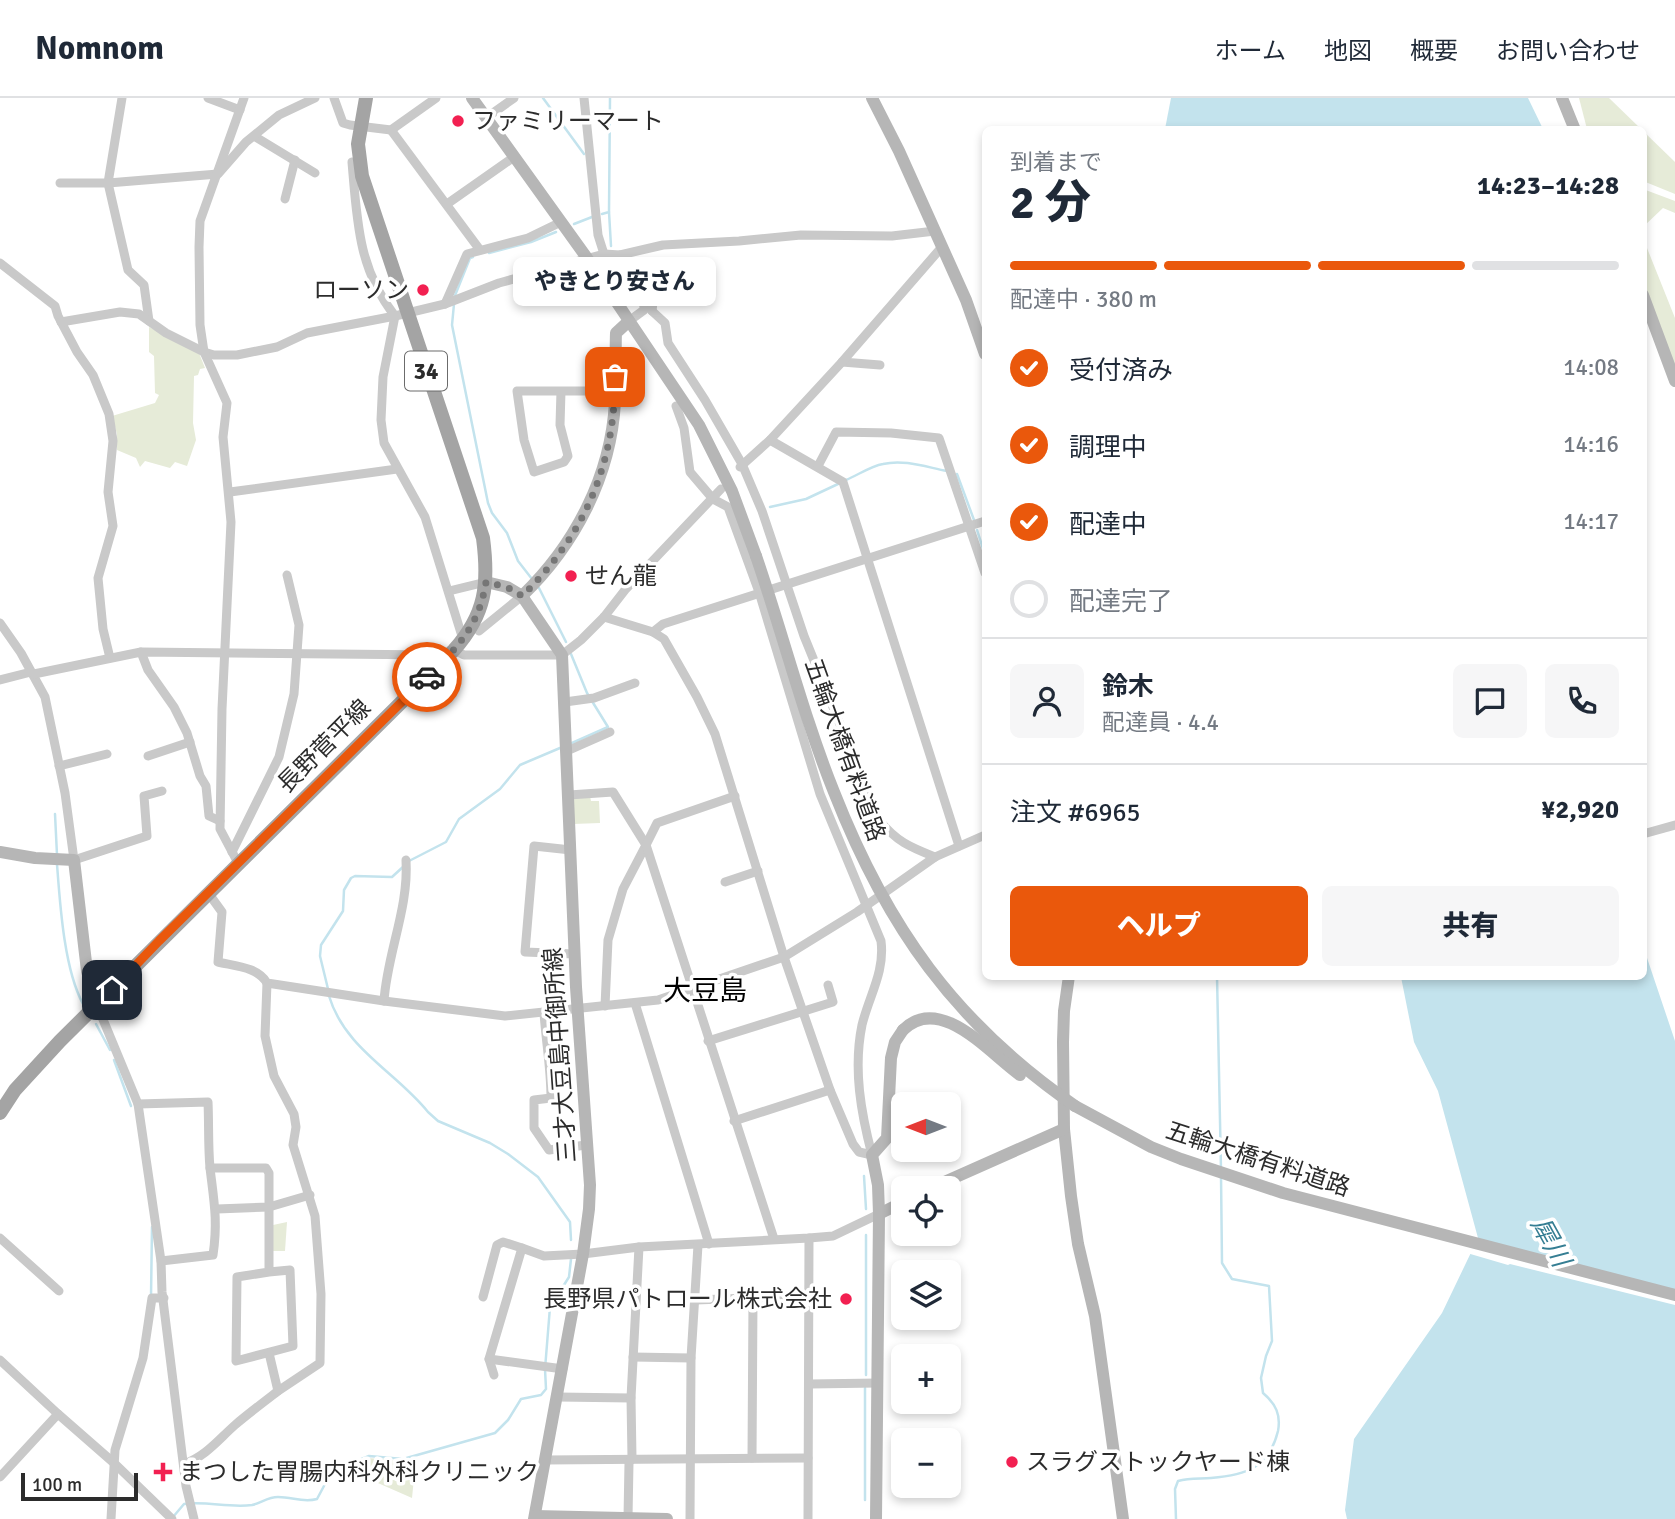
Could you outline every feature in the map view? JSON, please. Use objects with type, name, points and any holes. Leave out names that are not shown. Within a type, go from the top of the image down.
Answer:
[{"type":"main road","name":"長野菅平線","points":[[0,1113],[15,1090],[33,1070],[159,941],[209,894],[235,857],[449,655],[478,615],[486,582],[482,538],[401,314],[362,176],[358,144],[366,98]]},
{"type":"main road","points":[[472,98],[629,321],[616,333],[611,434],[602,474],[570,538],[522,596]]},
{"type":"main road","points":[[872,98],[966,300],[982,345]]},
{"type":"main road","points":[[1562,98],[1573,126]]},
{"type":"main road","points":[[1647,306],[1675,381]]},
{"type":"main road","name":"五輪大橋有料道路","points":[[629,321],[667,375],[710,445],[733,491],[834,792],[863,859],[895,919],[933,973],[977,1026],[1024,1069],[1075,1106],[1151,1147],[1191,1163],[1271,1190],[1675,1295]]},
{"type":"main road","points":[[486,582],[507,587],[522,596],[562,655]]},
{"type":"main road","name":"三才大豆島中御所線","points":[[535,1518],[583,1254],[590,1197],[577,1008],[562,655]]},
{"type":"main road","points":[[0,852],[35,858],[74,860],[87,971],[97,1005]]},
{"type":"main road","points":[[1069,980],[1064,1021],[1065,1129],[1072,1208],[1101,1356],[1123,1519]]},
{"type":"main road","points":[[876,1519],[879,1214],[878,1185],[872,1155],[887,1138],[891,1058],[895,1042],[903,1030],[919,1018],[945,1020],[959,1027],[1024,1079],[1075,1106]]},
{"type":"main road","points":[[958,1176],[1065,1129]]},
{"type":"main road","points":[[879,1214],[891,1208]]},
{"type":"main road","points":[[535,1518],[667,1519]]},
{"type":"street","points":[[122,98],[108,183],[128,270],[144,285],[149,321]]},
{"type":"street","points":[[208,98],[240,110]]},
{"type":"street","points":[[235,857],[220,829],[231,535],[230,492],[223,437],[227,403],[204,352],[200,325],[200,221],[244,98]]},
{"type":"street","points":[[60,183],[108,183],[218,174],[254,136],[279,116],[315,98]]},
{"type":"street","points":[[334,98],[343,122],[391,130],[436,98]]},
{"type":"street","points":[[486,118],[514,98]]},
{"type":"street","points":[[584,98],[598,235],[604,254]]},
{"type":"street","points":[[391,130],[480,250]]},
{"type":"street","points":[[254,136],[314,173]]},
{"type":"street","points":[[447,204],[514,156]]},
{"type":"street","points":[[285,199],[295,160]]},
{"type":"street","points":[[352,162],[357,219],[365,262],[375,286],[401,314]]},
{"type":"street","points":[[450,302],[467,254],[528,238],[561,222]]},
{"type":"street","points":[[61,322],[120,312],[139,314],[166,333],[204,352],[227,356],[247,354],[276,347],[307,333],[450,302],[499,283],[604,254],[620,255],[663,245],[739,242],[801,234],[892,236],[935,231]]},
{"type":"street","points":[[740,466],[770,440],[842,362],[941,248]]},
{"type":"street","points":[[620,255],[626,274],[645,306],[642,312],[629,321]]},
{"type":"street","points":[[0,264],[55,306],[77,352],[93,375],[109,414],[113,457],[108,492],[113,526],[98,578],[103,629],[110,658]]},
{"type":"street","points":[[626,274],[652,299],[652,311],[665,323],[668,343],[705,400],[762,511],[804,636],[879,820],[892,837],[935,857]]},
{"type":"street","points":[[629,321],[652,311]]},
{"type":"street","points":[[401,314],[383,377],[381,420],[384,443],[425,517],[461,633]]},
{"type":"street","points":[[842,362],[880,365]]},
{"type":"street","points":[[561,391],[560,425],[568,456],[564,462],[534,472],[524,440],[517,391],[561,391],[615,391]]},
{"type":"street","points":[[604,617],[653,632],[664,639],[697,697],[715,734],[784,957],[830,1090],[853,1144],[859,1152],[872,1155],[860,1101],[860,1044],[883,957],[877,926],[820,794],[759,592],[727,507],[713,499],[690,472],[684,428],[676,406]]},
{"type":"street","points":[[818,466],[832,436],[838,431],[939,438],[982,564]]},
{"type":"street","points":[[770,440],[843,482],[959,846]]},
{"type":"street","points":[[230,492],[397,470]]},
{"type":"street","points":[[0,680],[141,652],[562,655],[604,617],[625,590],[721,489]]},
{"type":"street","points":[[653,632],[663,624],[982,522]]},
{"type":"street","points":[[235,857],[279,757],[294,694],[299,625],[287,575]]},
{"type":"street","points":[[449,591],[486,582]]},
{"type":"street","points":[[479,631],[522,596]]},
{"type":"street","points":[[0,622],[45,697],[65,793],[74,860],[147,836],[144,796],[162,792]]},
{"type":"street","points":[[141,652],[148,670],[174,707],[190,742],[200,776],[206,786],[209,816],[220,821]]},
{"type":"street","points":[[565,702],[591,698],[635,682]]},
{"type":"street","points":[[567,751],[610,732]]},
{"type":"street","points":[[148,756],[190,742]]},
{"type":"street","points":[[59,766],[107,754]]},
{"type":"street","points":[[569,795],[613,792],[646,845],[774,1239]]},
{"type":"street","points":[[605,1006],[608,940],[623,889],[657,823],[735,796]]},
{"type":"street","points":[[1647,833],[1675,825]]},
{"type":"street","points":[[267,983],[505,1016],[658,1000],[784,957],[935,857],[982,836]]},
{"type":"street","points":[[571,850],[534,846],[525,952],[575,954]]},
{"type":"street","points":[[384,1001],[386,979],[407,885],[406,864]]},
{"type":"street","points":[[724,882],[758,871]]},
{"type":"street","points":[[184,1464],[208,1452],[233,1427],[278,1391],[320,1363],[321,1294],[316,1216],[293,1145],[296,1127],[294,1114],[274,1076],[265,1035],[267,983],[263,975],[254,971],[218,962],[222,912],[209,894]]},
{"type":"street","points":[[708,1041],[833,1002],[828,985]]},
{"type":"street","points":[[635,1003],[709,1244]]},
{"type":"street","points":[[97,1005],[138,1104],[161,1261],[184,1464],[194,1519]]},
{"type":"street","points":[[544,1013],[547,1054],[551,1064],[551,1098],[534,1100],[534,1129],[549,1150],[586,1144]]},
{"type":"street","points":[[734,1121],[830,1090]]},
{"type":"street","points":[[138,1104],[208,1102],[211,1168],[217,1209],[213,1255],[161,1261]]},
{"type":"street","points":[[211,1168],[266,1168],[269,1173],[269,1272]]},
{"type":"street","points":[[217,1209],[269,1207],[310,1195]]},
{"type":"street","points":[[483,1297],[497,1245],[503,1242],[544,1256],[639,1247],[809,1238],[833,1236],[879,1214]]},
{"type":"street","points":[[0,1238],[59,1291]]},
{"type":"street","points":[[808,1519],[809,1238]]},
{"type":"street","points":[[690,1519],[691,1358],[698,1245]]},
{"type":"street","points":[[628,1518],[639,1247]]},
{"type":"street","points":[[494,1375],[489,1359],[522,1248]]},
{"type":"street","points":[[290,1270],[293,1346],[236,1361],[237,1277],[269,1272],[290,1270]]},
{"type":"street","points":[[695,1300],[810,1296]]},
{"type":"street","points":[[111,1519],[115,1450],[144,1358],[152,1298],[164,1298]]},
{"type":"street","points":[[752,1458],[753,1298]]},
{"type":"street","points":[[269,1353],[278,1391]]},
{"type":"street","points":[[633,1357],[691,1358]]},
{"type":"street","points":[[489,1359],[563,1368]]},
{"type":"street","points":[[0,1360],[171,1518]]},
{"type":"street","points":[[810,1384],[878,1383]]},
{"type":"street","points":[[558,1397],[631,1398]]},
{"type":"street","points":[[0,1478],[58,1414]]},
{"type":"street","points":[[546,1460],[808,1458]]},
{"type":"green space","points":[[1579,98],[1609,98],[1638,126],[1586,126]]},
{"type":"green space","points":[[1647,135],[1675,162],[1675,194],[1647,183]]},
{"type":"green space","points":[[1647,190],[1675,201],[1675,213],[1663,208],[1647,223]]},
{"type":"green space","points":[[1647,248],[1675,318],[1675,369],[1647,296]]},
{"type":"green space","points":[[149,327],[199,353],[205,368],[200,369],[198,375],[194,376],[193,423],[196,440],[187,466],[175,462],[170,468],[145,461],[140,467],[136,458],[117,450],[117,434],[112,416],[155,403],[159,395],[155,393],[154,356],[149,352]]},
{"type":"green space","points":[[590,796],[591,801],[599,801],[600,823],[573,824],[572,800],[574,797]]},
{"type":"green space","points":[[287,1222],[285,1251],[272,1251],[273,1225]]},
{"type":"green space","points":[[368,1458],[405,1461],[416,1458],[412,1498],[346,1469]]},
{"type":"water","points":[[1171,98],[1528,98],[1542,126],[1166,126]]},
{"type":"water","name":"犀川","points":[[1647,958],[1675,1041],[1675,1519],[1347,1519],[1345,1510],[1354,1439],[1442,1313],[1478,1238],[1438,1091],[1414,1042],[1402,980],[1647,980]]},
{"type":"pier","points":[[1473,1239],[1675,1290],[1675,1305],[1467,1253]]},
{"type":"waterway","points":[[543,98],[584,154]]},
{"type":"waterway","points":[[602,214],[609,212],[610,98]]},
{"type":"waterway","points":[[609,212],[611,246]]},
{"type":"waterway","points":[[574,224],[592,217]]},
{"type":"waterway","points":[[489,253],[556,232]]},
{"type":"waterway","points":[[454,298],[470,258],[473,257]]},
{"type":"waterway","points":[[454,304],[452,325],[488,503],[507,533],[518,561],[532,579]]},
{"type":"waterway","points":[[846,480],[874,467],[899,462],[947,471]]},
{"type":"waterway","points":[[957,474],[974,520]]},
{"type":"waterway","points":[[770,507],[806,499],[838,484]]},
{"type":"waterway","points":[[977,530],[982,546]]},
{"type":"waterway","points":[[539,588],[566,642]]},
{"type":"waterway","points":[[571,654],[587,693],[608,727],[572,743]]},
{"type":"waterway","points":[[409,861],[446,842],[459,819],[500,789],[520,765],[560,748]]},
{"type":"waterway","points":[[55,814],[57,855]]},
{"type":"waterway","points":[[57,864],[67,955],[83,1004]]},
{"type":"waterway","points":[[328,989],[320,956],[321,945],[343,911],[344,890],[351,878],[392,877],[404,866]]},
{"type":"waterway","points":[[1217,980],[1221,1169]]},
{"type":"waterway","points":[[329,996],[337,1015],[359,1045],[438,1121],[490,1143],[538,1177],[570,1222],[571,1240]]},
{"type":"waterway","points":[[96,1024],[110,1050]]},
{"type":"waterway","points":[[114,1060],[131,1106]]},
{"type":"waterway","points":[[1176,1519],[1175,1489],[1178,1481],[1224,1477],[1245,1472],[1269,1454],[1278,1431],[1276,1410],[1263,1393],[1261,1378],[1272,1341],[1269,1286],[1232,1279],[1222,1263],[1221,1175]]},
{"type":"waterway","points":[[864,1176],[866,1209]]},
{"type":"waterway","points":[[151,1297],[152,1227]]},
{"type":"waterway","points":[[866,1235],[866,1375]]},
{"type":"waterway","points":[[173,1517],[184,1504],[243,1506],[274,1497],[317,1499],[332,1471],[369,1456],[403,1459],[495,1433],[508,1420],[521,1399],[541,1395],[546,1389],[550,1307],[569,1277],[571,1259]]},
{"type":"waterway","points":[[865,1388],[865,1500]]},
{"type":"way so far","points":[[427,677],[468,632],[478,615],[486,582],[507,587],[522,596],[570,538],[602,474],[611,434],[615,377]]},
{"type":"place","name":"ファミリーマート","points":[[458,121]]},
{"type":"place","name":"ローソン","points":[[423,290]]},
{"type":"place","name":"やきとり安さん","points":[[615,377]]},
{"type":"place","name":"せん龍","points":[[571,576]]},
{"type":"place","name":"長野県パトロール株式会社","points":[[846,1299]]},
{"type":"place","name":"スラグストックヤード棟","points":[[1012,1462]]},
{"type":"place","name":"まつした胃腸内科外科クリニック","points":[[163,1472]]},
{"type":"district","name":"大豆島","points":[[705,991]]},
{"type":"route","points":[[112,990],[427,677]]}]
